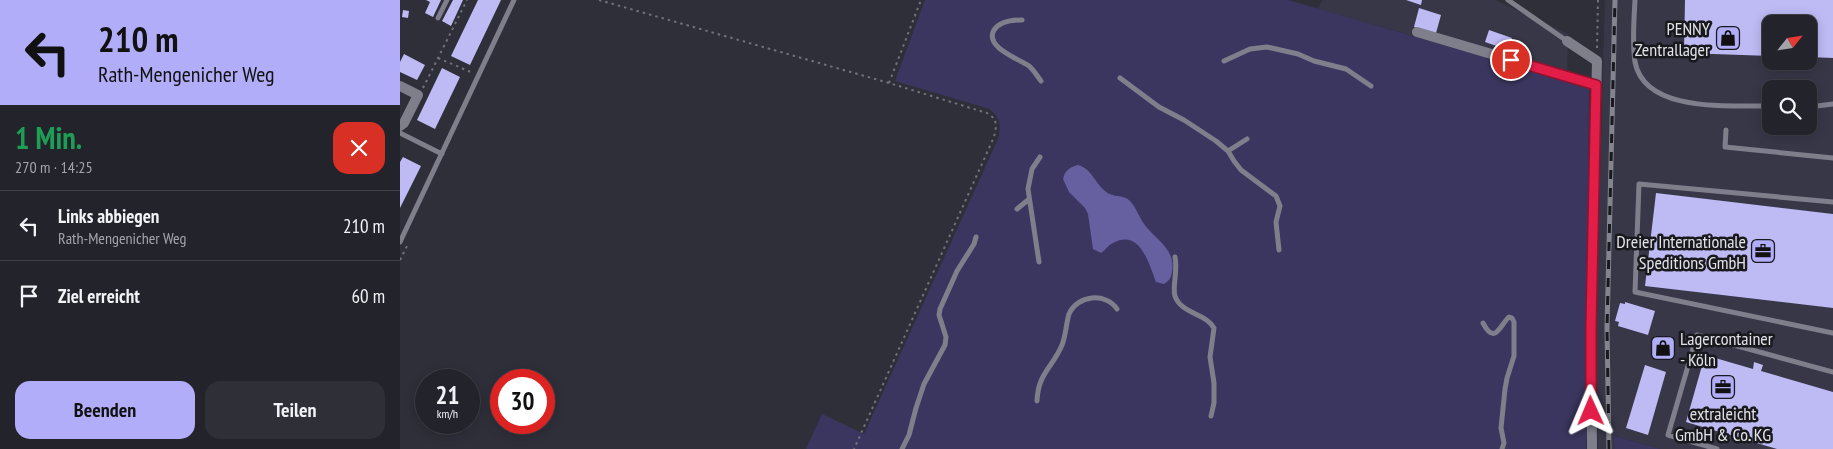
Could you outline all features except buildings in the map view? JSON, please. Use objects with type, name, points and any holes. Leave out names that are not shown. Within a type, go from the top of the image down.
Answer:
[{"type":"street","points":[[1417,32],[1596,85]]},
{"type":"street","points":[[1568,41],[1597,61],[1591,326],[1592,449]]},
{"type":"street","points":[[400,86],[418,95],[404,123],[400,126]]},
{"type":"lane","points":[[438,18],[447,0]]},
{"type":"lane","points":[[400,242],[514,0]]},
{"type":"lane","points":[[1508,0],[1568,41]]},
{"type":"lane","points":[[1635,0],[1634,33],[1636,64],[1642,78],[1652,90],[1668,98],[1687,103],[1762,106]]},
{"type":"lane","points":[[1022,20],[1004,22],[998,26],[993,34],[993,39],[998,48],[1029,66],[1041,81]]},
{"type":"lane","points":[[1224,61],[1250,49],[1267,47],[1298,54],[1314,61],[1346,69],[1371,86]]},
{"type":"lane","points":[[1120,78],[1159,106],[1191,124],[1228,151],[1241,170],[1276,196],[1280,206],[1276,222],[1279,250]]},
{"type":"lane","points":[[1817,106],[1833,104]]},
{"type":"lane","points":[[1726,130],[1725,146],[1833,158]]},
{"type":"lane","points":[[400,133],[442,154]]},
{"type":"lane","points":[[1228,151],[1247,139]]},
{"type":"lane","points":[[1039,262],[1036,231],[1028,200],[1029,180],[1032,169],[1040,157]]},
{"type":"lane","points":[[1833,202],[1640,184],[1635,292],[1833,333]]},
{"type":"lane","points":[[1017,209],[1028,200]]},
{"type":"lane","points":[[902,449],[909,435],[924,384],[945,345],[946,337],[939,315],[940,309],[957,271],[974,244],[976,237]]},
{"type":"lane","points":[[1176,257],[1178,267],[1174,290],[1175,297],[1179,304],[1208,320],[1214,328],[1210,357],[1214,383],[1214,403],[1211,416]]},
{"type":"lane","points":[[1037,401],[1039,383],[1062,346],[1072,310],[1084,301],[1099,297],[1109,301],[1117,310]]},
{"type":"lane","points":[[1483,323],[1489,332],[1493,334],[1501,329],[1509,317],[1514,322],[1514,356],[1505,389],[1501,428],[1504,443],[1502,449]]},
{"type":"lane","points":[[1717,449],[1668,435],[1697,335],[1833,372]]},
{"type":"path","points":[[418,95],[466,0]]},
{"type":"path","points":[[599,0],[889,83],[987,113],[995,119],[994,137],[854,449]]},
{"type":"path","points":[[889,83],[922,0]]},
{"type":"path","points":[[1597,61],[1598,0]]},
{"type":"path","points":[[438,58],[479,76]]},
{"type":"shaded area","points":[[925,0],[1288,0],[1589,87],[1586,449],[806,449],[822,414],[864,434],[998,139],[999,122],[990,109],[895,81]]},
{"type":"shaded area","points":[[1322,0],[1495,0],[1568,34],[1567,79],[1318,9]]},
{"type":"shaded area","points":[[1605,0],[1833,0],[1833,449],[1661,449],[1615,436],[1615,449],[1598,449],[1596,324]]},
{"type":"shaded area","points":[[1078,165],[1087,169],[1108,193],[1124,197],[1130,201],[1144,224],[1164,245],[1171,257],[1172,264],[1171,276],[1166,283],[1156,282],[1142,250],[1130,240],[1113,243],[1101,253],[1093,249],[1088,214],[1085,208],[1069,192],[1063,179],[1068,169]]},
{"type":"shaded area","points":[[1614,436],[1661,449],[1615,449]]},
{"type":"railway","points":[[1609,449],[1607,328],[1615,0]]},
{"type":"place","name":"PENNY Zentrallager","points":[[1728,38]]},
{"type":"place","name":"Dreier Internationale Speditions GmbH","points":[[1763,251]]},
{"type":"place","name":"Lagercontainer - Köln","points":[[1663,348]]},
{"type":"place","name":"extraleicht GmbH & Co. KG","points":[[1723,387]]},
{"type":"route","points":[[1511,60],[1596,85],[1591,411]]}]
